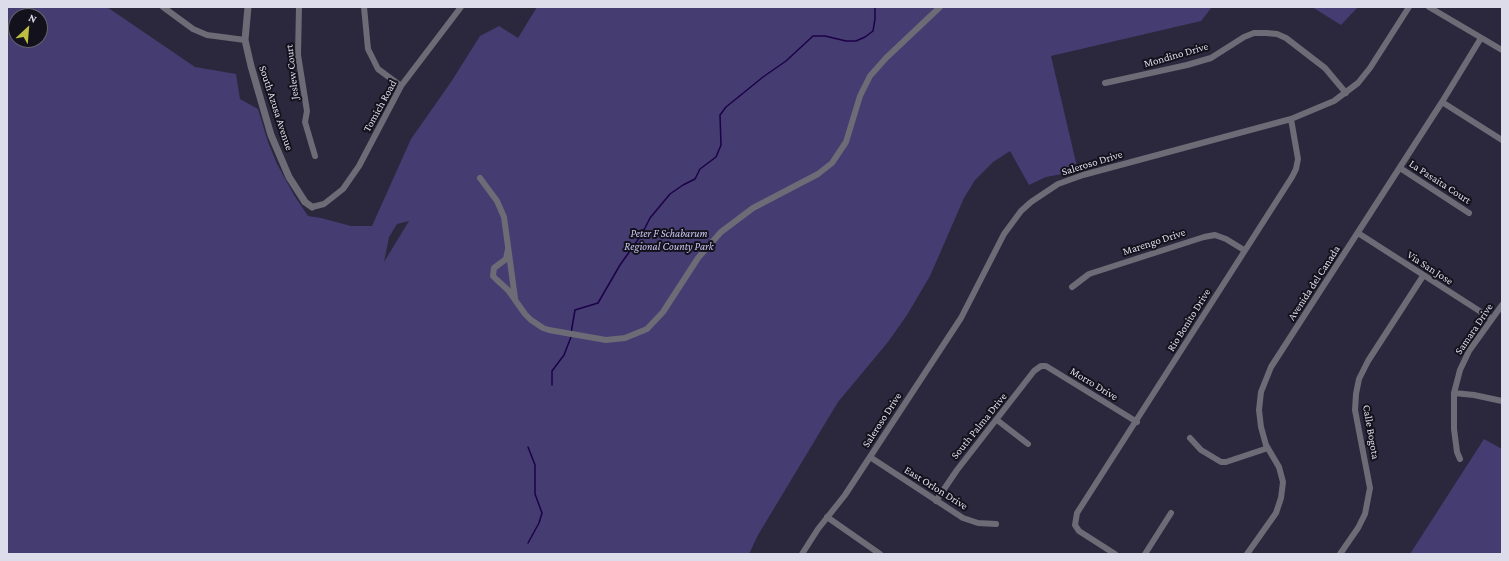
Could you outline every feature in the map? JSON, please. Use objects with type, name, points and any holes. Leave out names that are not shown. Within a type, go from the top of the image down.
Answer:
[{"type":"street","points":[[163,7],[193,29],[207,35],[245,40]]},
{"type":"street","name":"South Azusa Avenue","points":[[248,7],[245,40],[270,135],[289,177],[305,202],[312,207]]},
{"type":"street","name":"Jeslew Court","points":[[299,7],[298,54],[307,111],[305,122],[315,156]]},
{"type":"street","points":[[364,7],[368,49],[378,69],[401,86]]},
{"type":"street","name":"Tomich Road","points":[[312,207],[324,204],[343,189],[359,166],[401,86],[461,7]]},
{"type":"street","points":[[508,249],[506,259],[496,266],[493,273],[496,280],[508,290],[531,320],[550,330],[600,339],[616,339],[633,336],[648,328],[663,312],[691,267],[721,232],[753,208],[808,180],[826,169],[838,156],[846,142],[860,96],[870,76],[886,58],[940,7]]},
{"type":"street","name":"Saleroso Drive","points":[[802,554],[810,540],[827,517],[845,496],[961,318],[1004,234],[1021,211],[1031,202],[1058,184],[1083,175],[1291,119],[1334,101],[1358,83],[1370,68],[1409,7]]},
{"type":"street","points":[[1429,7],[1502,50]]},
{"type":"street","name":"Mondino Drive","points":[[1105,83],[1187,65],[1211,58],[1244,37],[1266,33],[1277,34],[1286,38],[1325,68],[1346,93]]},
{"type":"street","name":"Avenida del Canada","points":[[1247,554],[1276,513],[1281,498],[1283,482],[1279,467],[1268,448],[1261,427],[1259,410],[1261,392],[1271,368],[1442,102],[1481,38]]},
{"type":"street","points":[[1442,102],[1502,140]]},
{"type":"street","name":"Rio Bonito Drive","points":[[1115,554],[1079,531],[1075,525],[1077,513],[1137,422],[1244,250],[1292,177],[1296,169],[1298,159],[1291,119]]},
{"type":"street","name":"La Pasaita Court","points":[[1400,168],[1469,213]]},
{"type":"street","points":[[480,178],[497,201],[505,222],[516,302]]},
{"type":"street","name":"Via San Jose","points":[[1358,233],[1492,319]]},
{"type":"street","name":"Marengo Drive","points":[[1072,287],[1089,274],[1204,237],[1215,235],[1226,238],[1244,250]]},
{"type":"street","name":"Calle Bogota","points":[[1340,554],[1358,528],[1365,514],[1370,488],[1367,466],[1355,410],[1356,394],[1360,379],[1368,361],[1423,276]]},
{"type":"street","name":"Samara Drive","points":[[1460,459],[1457,452],[1454,429],[1454,393],[1460,370],[1469,351],[1502,305]]},
{"type":"street","name":"Morro Drive","points":[[1041,366],[1046,366],[1137,422]]},
{"type":"street","name":"South Palma Drive","points":[[936,501],[956,470],[997,420],[1034,371],[1041,366]]},
{"type":"street","points":[[1454,393],[1474,395],[1502,401]]},
{"type":"street","points":[[997,420],[1028,444]]},
{"type":"street","points":[[1190,438],[1201,450],[1221,462],[1226,462],[1268,448]]},
{"type":"street","name":"East Orlon Drive","points":[[870,457],[963,518],[978,523],[996,524]]},
{"type":"street","points":[[1145,554],[1171,513]]},
{"type":"street","points":[[827,517],[880,554]]},
{"type":"green space","name":"Peter F Schabarum Regional County Park","points":[[7,7],[107,7],[195,67],[236,74],[240,99],[258,109],[268,142],[277,164],[294,195],[308,216],[351,226],[372,226],[411,139],[451,82],[480,36],[499,26],[518,38],[537,7],[1212,7],[1201,21],[1051,56],[1078,171],[1046,177],[1029,185],[1010,151],[993,162],[975,180],[964,198],[930,276],[907,315],[888,342],[838,402],[758,535],[749,554],[7,554]],"holes":[[[409,221],[384,262],[389,237],[397,224]]]},
{"type":"green space","points":[[1312,7],[1358,7],[1341,25]]},
{"type":"green space","points":[[1484,439],[1502,449],[1502,554],[1410,554]]},
{"type":"waterway","points":[[571,333],[575,310],[598,303],[620,265],[642,234],[650,218],[670,194],[695,179],[700,169],[716,157],[721,145],[720,115],[726,107],[763,77],[786,61],[813,36],[825,36],[846,41],[856,41],[865,37],[873,31],[875,7]]},
{"type":"waterway","points":[[552,385],[552,371],[564,355],[571,337]]},
{"type":"waterway","points":[[528,447],[535,465],[535,494],[542,513],[539,523],[528,543]]}]
